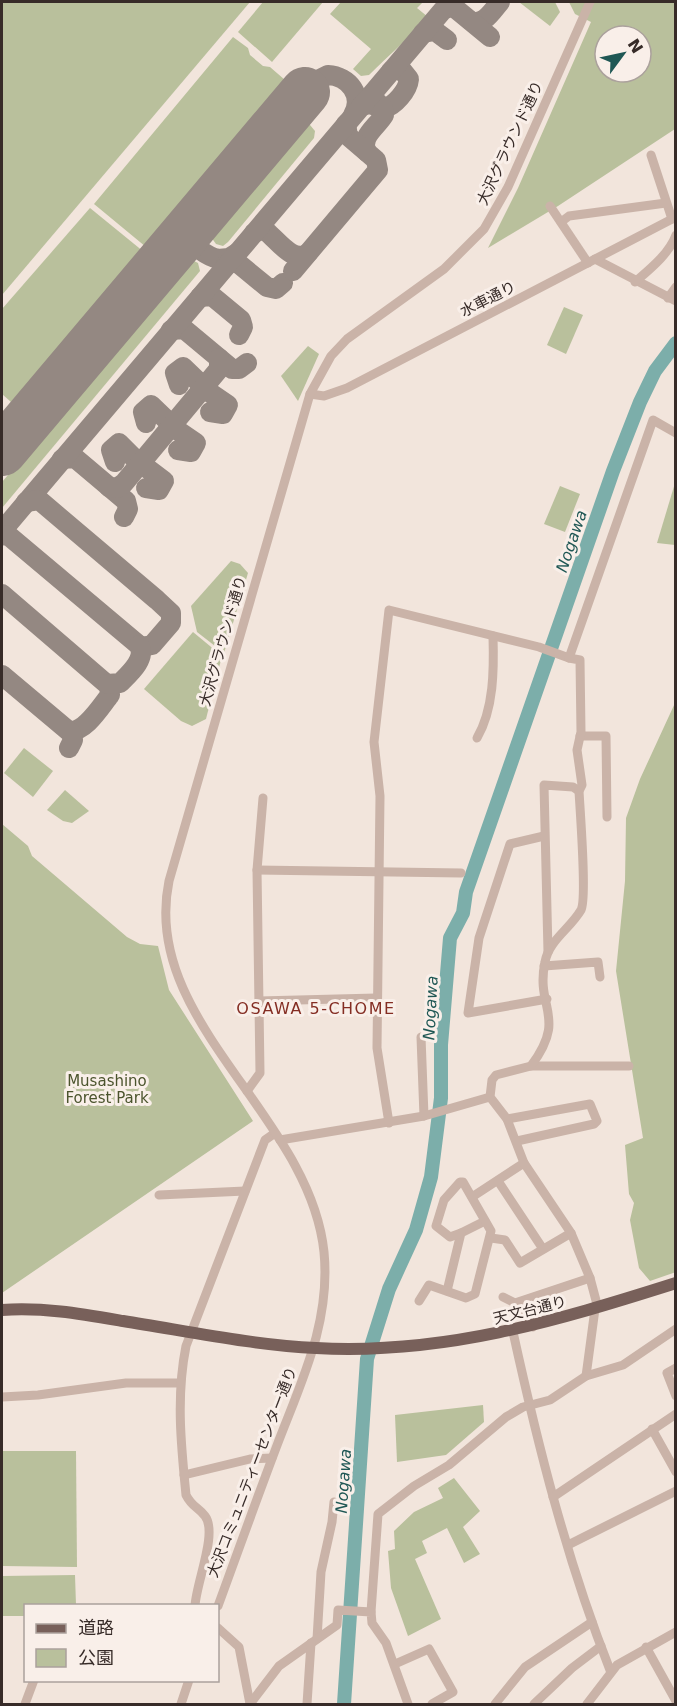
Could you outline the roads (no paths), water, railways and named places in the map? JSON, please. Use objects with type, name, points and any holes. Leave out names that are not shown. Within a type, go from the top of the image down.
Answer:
[{"type":"main road","name":"天文台通り","points":[[2,1310],[72,1312],[191,1332],[315,1348],[389,1349],[513,1332],[596,1309],[675,1283]]},
{"type":"street","name":"大沢グラウンド通り","points":[[315,1348],[325,1275],[321,1231],[305,1184],[277,1136],[181,989],[166,934],[166,899],[183,832],[310,394],[332,357],[347,339],[444,269],[484,229],[508,187],[590,2]]},
{"type":"street","points":[[651,155],[666,202],[674,218]]},
{"type":"street","points":[[561,222],[569,216],[666,202]]},
{"type":"street","points":[[550,206],[592,261],[672,299],[675,287]]},
{"type":"street","name":"水車通り","points":[[310,394],[324,396],[347,388],[674,218]]},
{"type":"street","points":[[635,282],[653,266],[673,242],[675,235]]},
{"type":"street","points":[[568,657],[653,420],[675,434]]},
{"type":"street","points":[[388,1123],[377,1048],[380,796],[374,742],[389,610],[580,660],[580,736],[577,750],[582,785],[579,791],[583,904],[548,952]]},
{"type":"street","points":[[477,738],[482,729],[494,672],[493,636]]},
{"type":"street","points":[[580,736],[606,736],[607,817]]},
{"type":"street","points":[[531,1066],[545,1047],[550,1027],[544,966],[548,952],[544,785],[573,787],[579,791]]},
{"type":"street","points":[[247,1091],[260,1072],[256,870],[263,798]]},
{"type":"street","points":[[544,836],[510,844],[479,939],[468,1013],[547,999]]},
{"type":"street","points":[[256,870],[461,873]]},
{"type":"street","points":[[544,966],[598,962],[600,977]]},
{"type":"street","points":[[259,1001],[376,998]]},
{"type":"street","points":[[421,1036],[424,1116]]},
{"type":"street","points":[[586,1376],[596,1309],[590,1278],[571,1233],[524,1163],[507,1119],[490,1098],[492,1080],[496,1074],[531,1066],[629,1066]]},
{"type":"street","points":[[195,1604],[210,1536],[205,1516],[192,1506],[186,1495],[180,1383],[186,1346],[265,1140],[277,1136],[388,1123],[457,1108],[490,1098]]},
{"type":"street","points":[[507,1119],[590,1104],[593,1106],[597,1121],[594,1124],[517,1141]]},
{"type":"street","points":[[472,1197],[524,1163]]},
{"type":"street","points":[[498,1181],[543,1249]]},
{"type":"street","points":[[419,1301],[429,1285],[466,1298],[475,1294],[491,1231],[463,1182],[460,1182],[444,1200],[436,1226],[450,1237],[485,1221]]},
{"type":"street","points":[[159,1195],[245,1191]]},
{"type":"street","points":[[447,1291],[461,1233]]},
{"type":"street","points":[[491,1238],[504,1240],[520,1263],[571,1233]]},
{"type":"street","points":[[515,1303],[590,1278]]},
{"type":"street","points":[[503,1297],[515,1303],[533,1327]]},
{"type":"street","points":[[408,1704],[395,1664],[386,1643],[372,1623],[370,1613],[378,1514],[414,1486],[449,1465],[506,1417],[529,1405],[550,1400],[586,1376],[623,1365],[675,1329]]},
{"type":"street","points":[[513,1332],[553,1497],[592,1622],[610,1670]]},
{"type":"street","name":"大沢コミュニティーセンター通り","points":[[219,1604],[315,1348]]},
{"type":"street","points":[[675,1368],[666,1373],[675,1396]]},
{"type":"street","points":[[2,1397],[38,1395],[126,1383],[180,1383]]},
{"type":"street","points":[[553,1497],[675,1414]]},
{"type":"street","points":[[652,1429],[675,1472]]},
{"type":"street","points":[[184,1475],[250,1459],[272,1458]]},
{"type":"street","points":[[568,1545],[675,1491]]},
{"type":"street","points":[[307,1704],[321,1572],[334,1502]]},
{"type":"street","points":[[250,1704],[273,1672],[337,1625],[338,1610],[370,1613]]},
{"type":"street","points":[[495,1704],[525,1667],[592,1622]]},
{"type":"street","points":[[219,1629],[240,1647],[250,1704]]},
{"type":"street","points":[[590,1703],[610,1670],[675,1632]]},
{"type":"street","points":[[534,1704],[572,1668],[601,1646]]},
{"type":"street","points":[[646,1647],[675,1701]]},
{"type":"street","points":[[395,1664],[429,1649],[453,1692],[432,1704]]},
{"type":"street","points":[[25,1704],[33,1682]]},
{"type":"street","points":[[181,1704],[188,1682]]},
{"type":"waterway","name":"Nogawa","points":[[344,1704],[367,1359],[389,1289],[416,1230],[431,1177],[441,1098],[441,1045],[450,938],[463,913],[466,892],[613,471],[640,402],[655,371],[676,343]]},
{"type":"district","name":"OSAWA 5-CHOME","points":[[316,1008]]},
{"type":"park label","name":"Musashino Forest Park","points":[[107,1090]]}]
